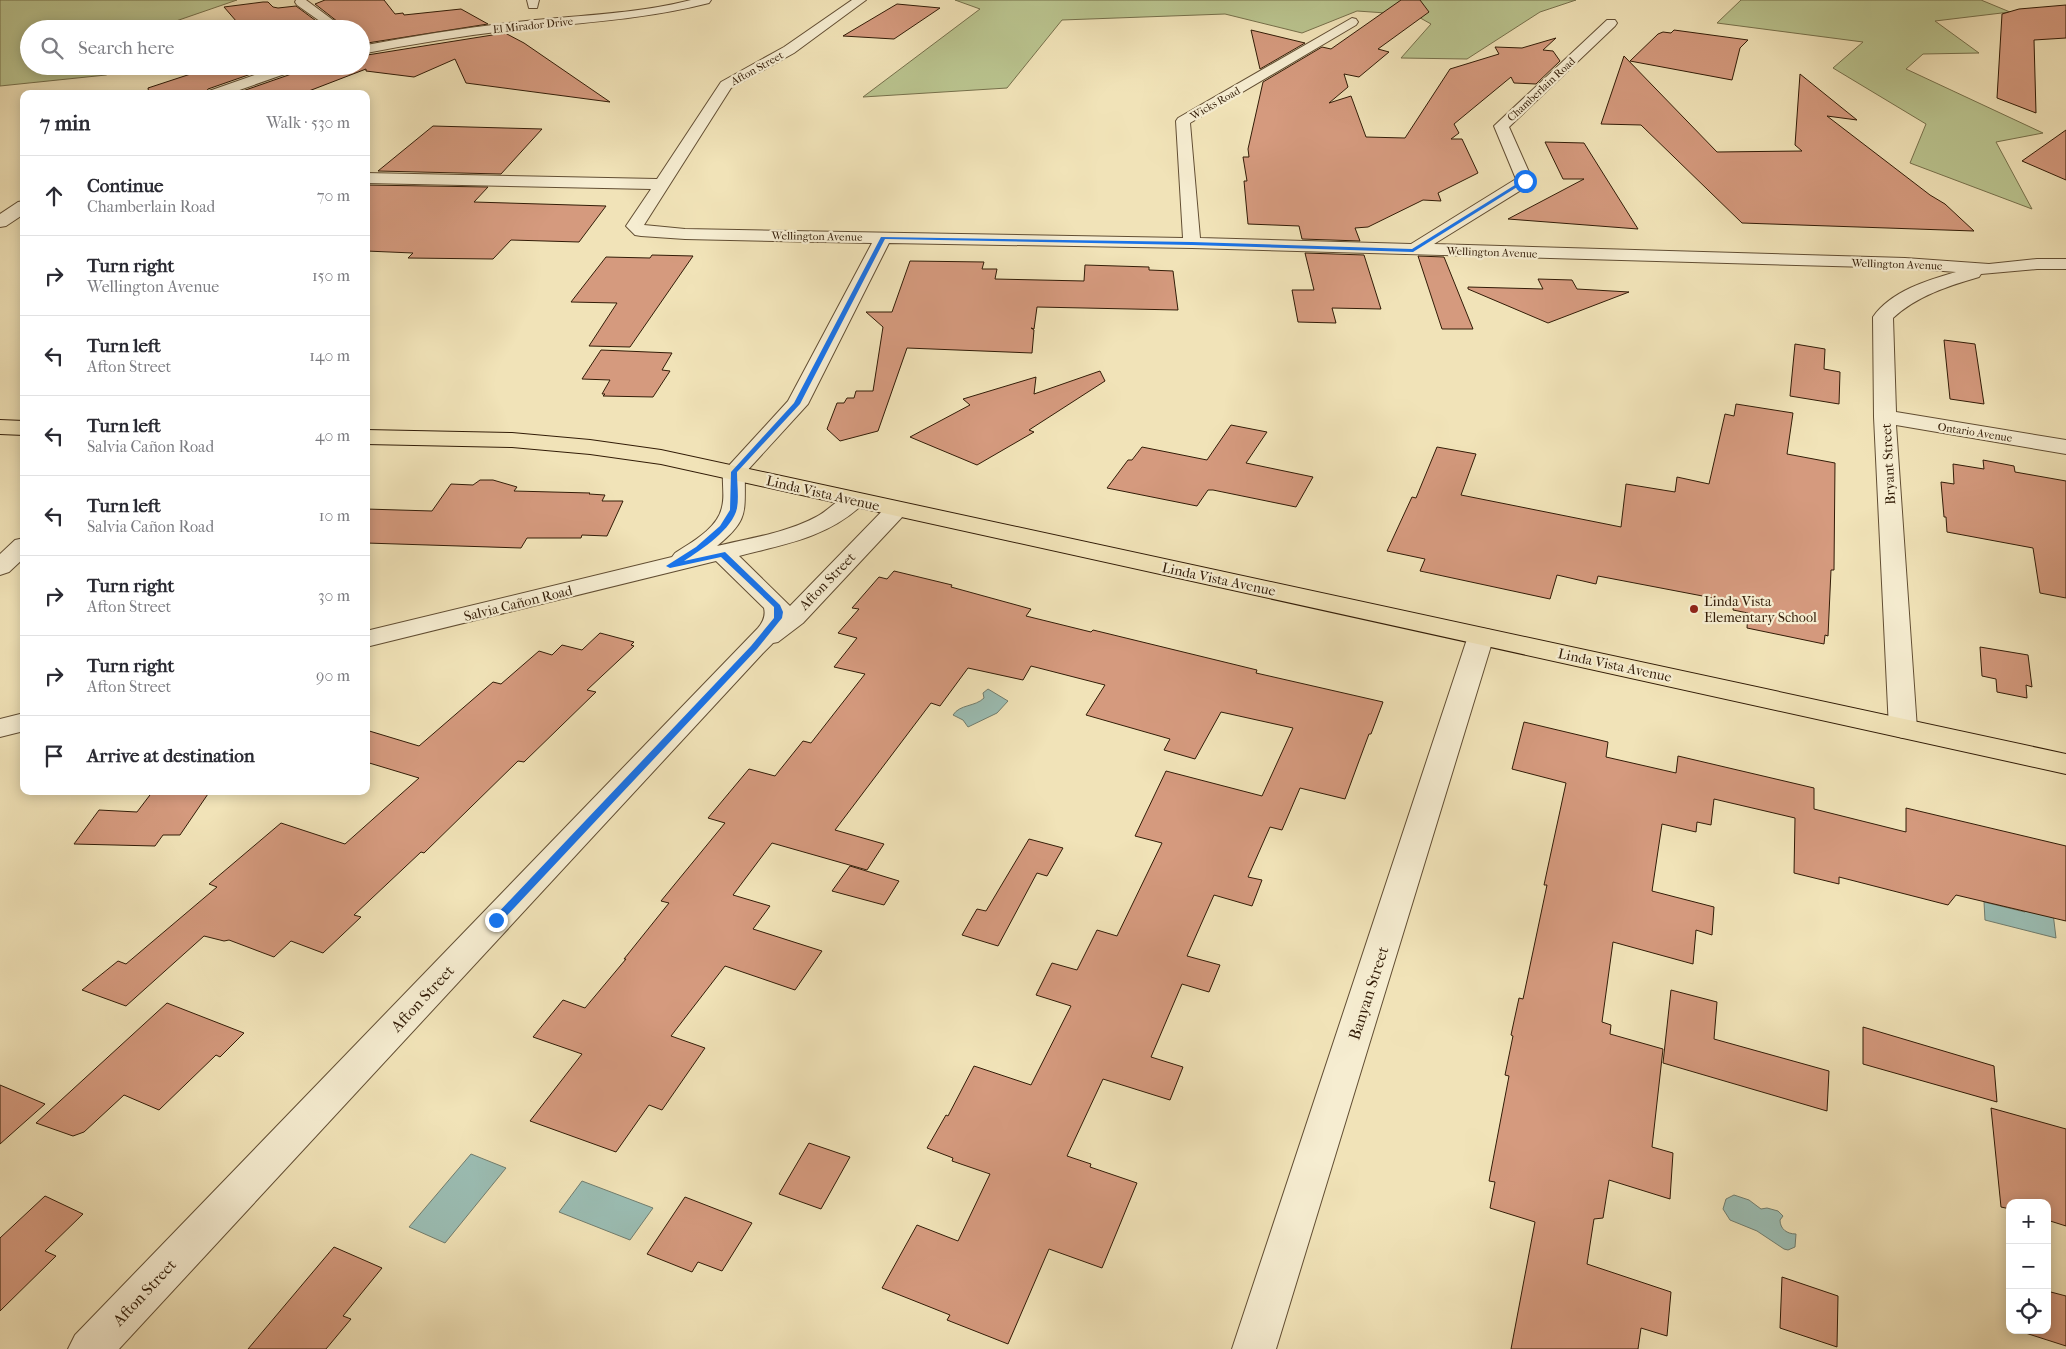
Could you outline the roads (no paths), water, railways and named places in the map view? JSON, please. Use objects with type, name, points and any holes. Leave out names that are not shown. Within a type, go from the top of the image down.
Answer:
[{"type":"main road","points":[[0,427],[20,428]]},
{"type":"main road","name":"Linda Vista Avenue","points":[[370,437],[512,440],[590,447],[661,457],[896,510],[2066,764]]},
{"type":"street","name":"El Mirador Drive","points":[[370,48],[419,39],[535,24],[612,18],[684,6],[705,0]]},
{"type":"street","name":"Afton Street","points":[[662,184],[726,85],[789,50],[860,0]]},
{"type":"street","points":[[301,2],[326,20]]},
{"type":"street","points":[[533,3],[523,9],[524,21],[535,24]]},
{"type":"street","name":"Wicks Road","points":[[1192,243],[1183,121],[1352,22]]},
{"type":"street","name":"Chamberlain Road","points":[[1413,250],[1525,181],[1501,126],[1611,23]]},
{"type":"street","points":[[225,90],[268,75]]},
{"type":"street","points":[[370,178],[662,184]]},
{"type":"street","name":"Wellington Avenue","points":[[662,184],[635,226],[641,231],[685,234],[1192,243],[1905,264],[1989,269],[2036,264],[2066,264]]},
{"type":"street","points":[[0,222],[20,209]]},
{"type":"street","points":[[734,472],[797,404],[883,238]]},
{"type":"street","name":"Bryant Street","points":[[1903,729],[1885,417],[1883,317],[1895,305],[1912,295],[1949,280],[1989,269]]},
{"type":"street","name":"Ontario Avenue","points":[[1885,417],[2066,447]]},
{"type":"street","name":"Salvia Cañon Road","points":[[670,566],[698,549],[722,528],[734,510],[734,472]]},
{"type":"street","name":"Salvia Cañon Road","points":[[370,638],[790,536],[823,525],[838,515],[854,500]]},
{"type":"street","name":"Afton Street","points":[[754,647],[794,616],[896,510]]},
{"type":"street","points":[[0,567],[20,549]]},
{"type":"street","name":"Afton Street","points":[[90,1349],[754,647],[778,618],[777,606],[722,554]]},
{"type":"street","name":"Banyan Street","points":[[1254,1349],[1481,636]]},
{"type":"street","points":[[0,728],[20,723]]},
{"type":"water","points":[[988,689],[1008,701],[997,713],[968,727],[963,720],[953,715],[956,711],[980,701],[984,698],[983,693]]},
{"type":"water","points":[[1984,902],[2025,912],[2024,905],[2053,913],[2056,938],[1985,920]]},
{"type":"water","points":[[471,1154],[506,1168],[445,1243],[409,1227]]},
{"type":"water","points":[[582,1181],[653,1208],[630,1240],[559,1212]]},
{"type":"water","points":[[1734,1195],[1749,1200],[1761,1209],[1767,1208],[1778,1211],[1783,1216],[1780,1223],[1783,1228],[1787,1232],[1796,1234],[1795,1247],[1788,1250],[1784,1249],[1757,1231],[1730,1220],[1723,1209],[1726,1199]]},
{"type":"place","name":"Linda Vista Elementary School","points":[[1694,609]]}]
